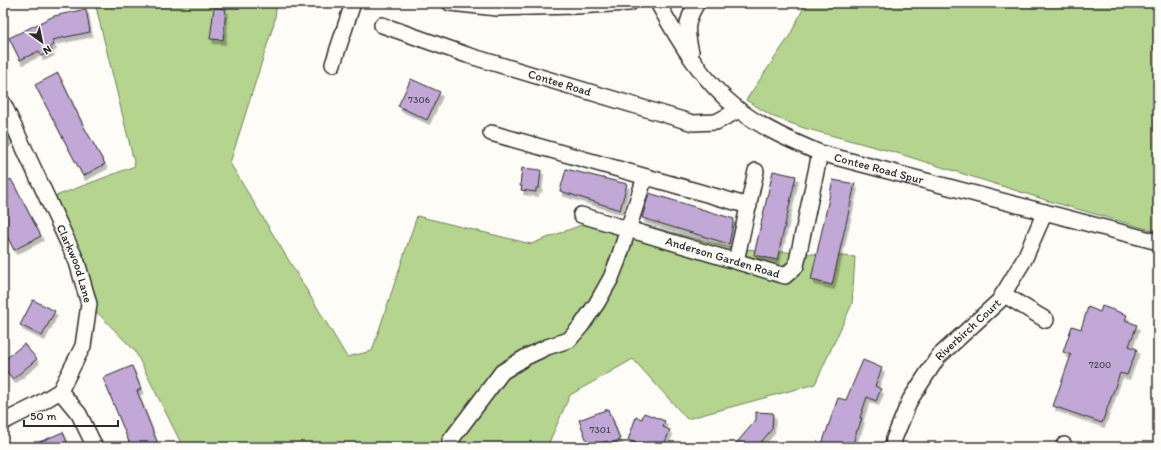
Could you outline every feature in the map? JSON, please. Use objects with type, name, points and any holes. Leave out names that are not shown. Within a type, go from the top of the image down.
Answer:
[{"type":"street","points":[[333,64],[353,3]]},
{"type":"street","points":[[450,3],[497,8],[630,3]]},
{"type":"street","name":"Contee Road Spur","points":[[658,3],[675,35],[692,61],[709,82],[739,110],[777,134],[820,153],[1158,242]]},
{"type":"street","points":[[692,61],[686,32],[691,13],[697,3]]},
{"type":"street","name":"Contee Road","points":[[382,25],[467,54],[694,123],[716,122],[739,110]]},
{"type":"street","name":"Clarkwood Lane","points":[[3,103],[77,262],[89,304],[83,346],[60,391],[37,406],[3,422]]},
{"type":"street","points":[[491,134],[748,206]]},
{"type":"street","name":"Anderson Garden Road","points":[[582,216],[786,276],[796,266],[820,153]]},
{"type":"street","points":[[736,261],[756,171]]},
{"type":"street","points":[[450,441],[502,372],[526,357],[547,347],[569,340],[581,326],[597,303],[611,278],[646,177]]},
{"type":"street","name":"Riverbirch Court","points":[[893,447],[894,439],[910,400],[938,357],[1000,301],[1024,260],[1045,212]]},
{"type":"street","points":[[1003,294],[1046,320]]},
{"type":"street","points":[[60,391],[79,414],[95,447]]},
{"type":"green space","points":[[95,3],[277,4],[274,23],[230,163],[347,357],[372,351],[417,216],[531,244],[608,215],[730,248],[855,257],[852,304],[815,384],[687,419],[633,359],[570,395],[547,447],[183,447],[135,351],[89,304],[48,199],[135,166]]},
{"type":"green space","points":[[806,3],[1158,3],[1158,232],[1049,201],[897,153],[804,128],[774,117],[746,100],[789,37]]},
{"type":"green space","points":[[3,103],[19,136],[3,153]]},
{"type":"building","points":[[214,8],[226,9],[223,40],[210,39]]},
{"type":"building","points":[[86,9],[90,32],[52,40],[54,45],[50,47],[52,51],[41,56],[39,51],[20,60],[9,38],[54,16]]},
{"type":"building","points":[[58,73],[84,127],[105,164],[83,176],[35,85]]},
{"type":"building","points":[[411,79],[440,92],[427,120],[398,106]]},
{"type":"building","points":[[522,168],[541,170],[539,188],[536,188],[536,192],[521,190]]},
{"type":"building","points":[[566,169],[627,184],[620,210],[560,191]]},
{"type":"building","points":[[773,171],[796,176],[777,260],[754,255]]},
{"type":"building","points":[[11,179],[41,236],[14,250],[3,228],[3,184]]},
{"type":"building","points":[[833,180],[855,184],[832,285],[811,280]]},
{"type":"building","points":[[649,193],[734,219],[729,244],[642,218]]},
{"type":"building","points":[[33,300],[55,311],[42,336],[20,325]]},
{"type":"building","points":[[1102,306],[1127,315],[1125,320],[1137,325],[1129,346],[1137,349],[1127,375],[1120,373],[1102,423],[1053,406],[1071,355],[1063,352],[1072,326],[1081,329],[1088,307],[1100,312]]},
{"type":"building","points":[[24,344],[37,359],[13,379],[3,367],[3,361]]},
{"type":"building","points":[[863,360],[882,368],[875,386],[881,389],[876,401],[867,397],[860,418],[862,418],[852,447],[823,447],[824,444],[822,444],[838,398],[846,400]]},
{"type":"building","points":[[132,366],[141,389],[137,391],[159,447],[131,447],[103,378]]},
{"type":"building","points":[[608,409],[620,440],[608,444],[607,441],[589,447],[579,420]]},
{"type":"building","points":[[756,412],[773,413],[772,429],[757,447],[733,447],[756,420]]},
{"type":"building","points":[[644,413],[665,421],[663,427],[670,430],[663,447],[654,447],[642,443],[641,445],[628,440],[636,417],[642,419]]},
{"type":"building","points":[[63,432],[69,447],[28,447]]}]
